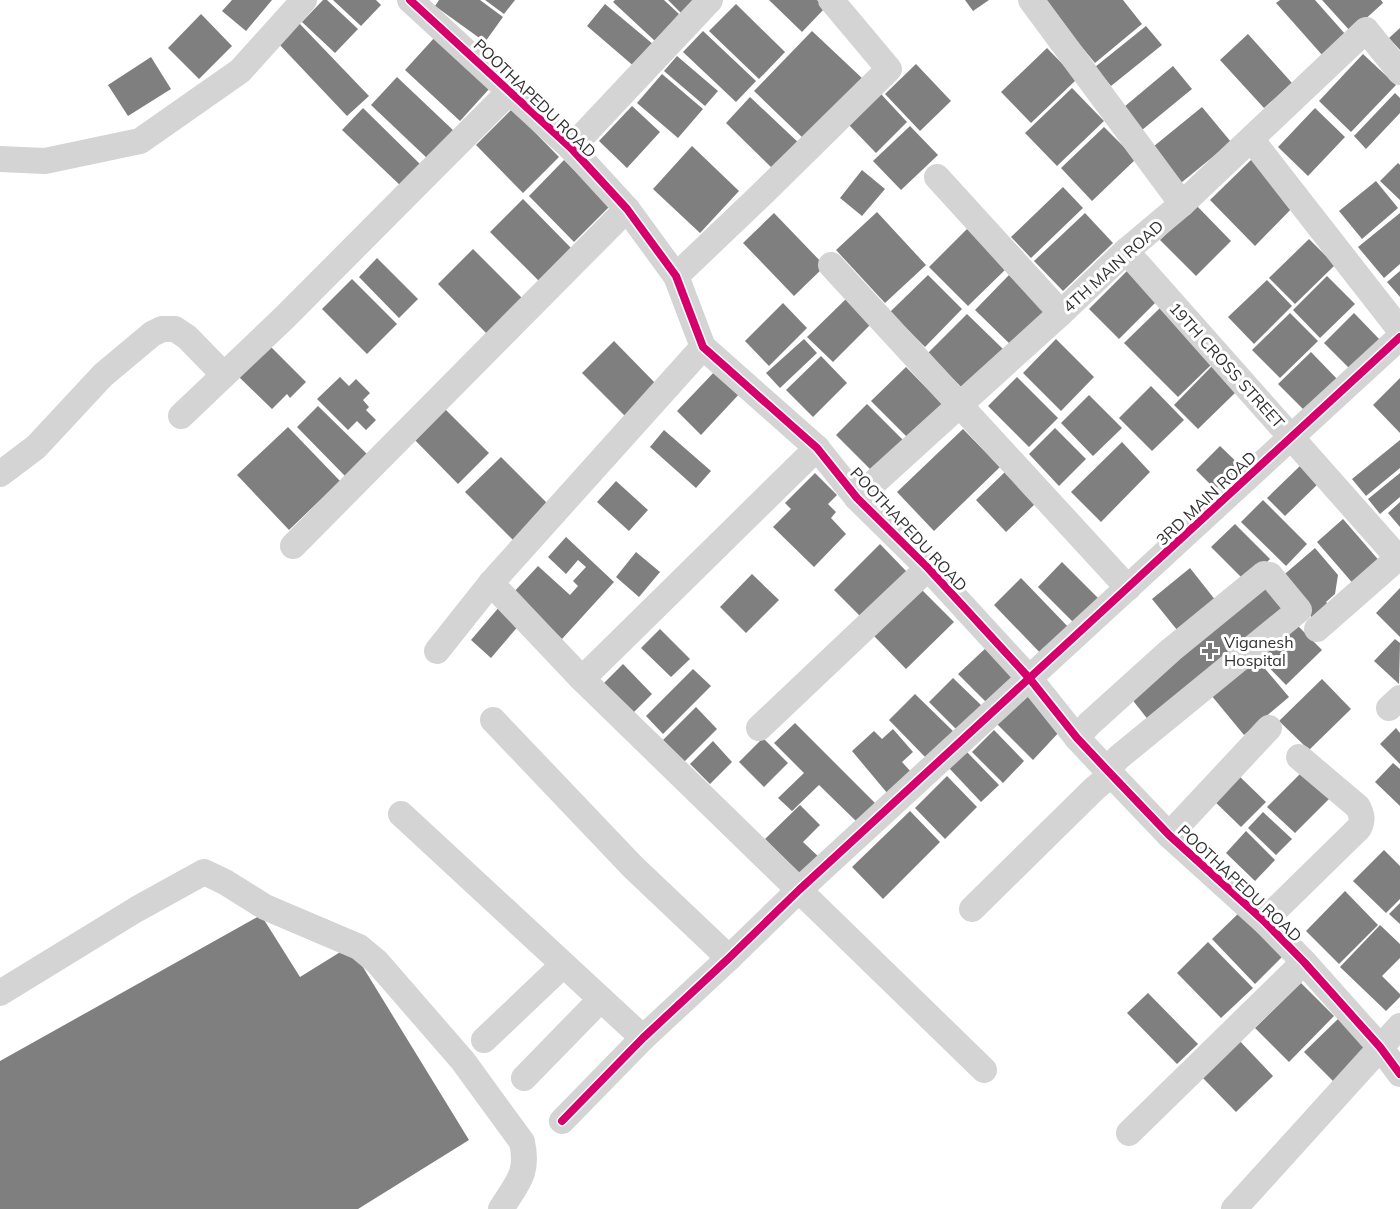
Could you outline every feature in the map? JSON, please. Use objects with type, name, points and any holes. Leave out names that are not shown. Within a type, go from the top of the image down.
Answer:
[{"type":"street","points":[[0,159],[45,161],[140,141],[240,71],[304,0]]},
{"type":"street","name":"POOTHAPEDU ROAD","points":[[410,0],[571,148],[627,209],[676,276],[704,347],[817,448],[857,498],[928,568],[1030,679],[1077,738],[1109,773],[1169,835],[1264,921],[1304,962],[1380,1047],[1400,1074]]},
{"type":"street","points":[[571,148],[710,0]]},
{"type":"street","points":[[676,276],[889,69],[831,0]]},
{"type":"street","points":[[1031,0],[1182,204]]},
{"type":"street","name":"4TH MAIN ROAD","points":[[857,498],[1126,251],[1182,204],[1365,30],[1400,72]]},
{"type":"street","points":[[181,416],[293,309],[510,91]]},
{"type":"street","points":[[1251,139],[1400,330]]},
{"type":"street","points":[[937,177],[1061,313]]},
{"type":"street","points":[[293,546],[627,209]]},
{"type":"street","name":"19TH CROSS STREET","points":[[1126,251],[1399,559]]},
{"type":"street","points":[[831,265],[1128,588]]},
{"type":"street","points":[[0,474],[36,447],[103,375],[152,334],[162,329],[175,329],[187,337],[224,375]]},
{"type":"street","name":"3RD MAIN ROAD","points":[[562,1121],[643,1038],[799,890],[1400,337]]},
{"type":"street","points":[[437,651],[491,583],[704,347]]},
{"type":"street","points":[[582,679],[817,448]]},
{"type":"street","points":[[1317,629],[1399,559]]},
{"type":"street","points":[[759,728],[928,568]]},
{"type":"street","points":[[972,909],[1095,788],[1109,773],[1119,757],[1299,610],[1270,575],[1264,574],[1170,650],[1089,724],[1077,738]]},
{"type":"street","points":[[491,583],[582,679],[984,1070]]},
{"type":"street","points":[[493,720],[633,867],[729,958]]},
{"type":"street","points":[[1169,835],[1269,728]]},
{"type":"street","points":[[1264,921],[1359,828],[1362,822],[1362,814],[1358,807],[1299,757]]},
{"type":"street","points":[[401,814],[643,1038]]},
{"type":"street","points":[[0,993],[137,909],[204,872],[265,907],[359,947],[377,962],[463,1061],[522,1142],[525,1157],[522,1175],[501,1209]]},
{"type":"street","points":[[1129,1133],[1304,962]]},
{"type":"street","points":[[484,1040],[563,965]]},
{"type":"street","points":[[524,1078],[600,1000]]},
{"type":"street","points":[[1234,1209],[1400,1026]]},
{"type":"building","points":[[232,0],[272,0],[246,31],[222,11]]},
{"type":"building","points":[[323,0],[327,0],[358,29],[335,53],[302,22]]},
{"type":"building","points":[[333,0],[376,0],[381,5],[361,26]]},
{"type":"building","points":[[439,0],[480,0],[503,17],[485,42],[435,6]]},
{"type":"building","points":[[485,0],[515,0],[504,14]]},
{"type":"building","points":[[615,0],[664,0],[679,14],[655,41],[613,2]]},
{"type":"building","points":[[668,0],[694,0],[681,13]]},
{"type":"building","points":[[769,0],[817,0],[825,8],[802,32]]},
{"type":"building","points":[[965,0],[989,0],[973,11]]},
{"type":"building","points":[[1043,0],[1123,0],[1142,24],[1095,63]]},
{"type":"building","points":[[1280,0],[1315,0],[1346,35],[1323,56],[1276,3]]},
{"type":"building","points":[[1322,0],[1381,0],[1383,3],[1351,32]]},
{"type":"building","points":[[605,4],[654,45],[636,68],[587,26]]},
{"type":"building","points":[[736,4],[785,52],[759,79],[709,31]]},
{"type":"building","points":[[201,14],[232,46],[199,79],[168,48]]},
{"type":"building","points":[[298,22],[369,96],[347,116],[277,42]]},
{"type":"building","points":[[1146,26],[1162,45],[1111,86],[1095,67]]},
{"type":"building","points":[[1400,28],[1400,50],[1389,38]]},
{"type":"building","points":[[703,31],[756,81],[736,102],[683,52]]},
{"type":"building","points":[[812,31],[863,79],[805,140],[754,91]]},
{"type":"building","points":[[1248,34],[1292,83],[1264,108],[1220,60]]},
{"type":"building","points":[[435,37],[490,88],[460,121],[405,70]]},
{"type":"building","points":[[1047,48],[1077,79],[1031,123],[1001,92]]},
{"type":"building","points":[[1363,54],[1396,85],[1351,132],[1319,101]]},
{"type":"building","points":[[677,56],[718,91],[705,106],[664,71]]},
{"type":"building","points":[[151,57],[171,89],[128,116],[108,85]]},
{"type":"building","points":[[916,64],[951,101],[920,131],[885,94]]},
{"type":"building","points":[[1173,66],[1192,89],[1142,130],[1124,107]]},
{"type":"building","points":[[662,74],[703,109],[678,138],[637,103]]},
{"type":"building","points":[[397,77],[455,132],[429,160],[371,105]]},
{"type":"building","points":[[1072,88],[1104,121],[1057,166],[1025,133]]},
{"type":"building","points":[[880,93],[907,122],[876,153],[848,124]]},
{"type":"building","points":[[1395,93],[1400,98],[1400,113],[1366,149],[1354,136]]},
{"type":"building","points":[[750,97],[801,145],[775,171],[726,123]]},
{"type":"building","points":[[632,106],[660,132],[627,168],[599,141]]},
{"type":"building","points":[[1202,107],[1231,142],[1176,187],[1148,151]]},
{"type":"building","points":[[363,108],[422,166],[402,187],[342,130]]},
{"type":"building","points":[[1315,108],[1345,137],[1308,176],[1278,147]]},
{"type":"building","points":[[512,109],[559,157],[523,193],[476,145]]},
{"type":"building","points":[[910,126],[938,155],[901,190],[873,161]]},
{"type":"building","points":[[1104,127],[1136,159],[1092,201],[1061,168]]},
{"type":"building","points":[[692,146],[739,191],[700,233],[653,189]]},
{"type":"building","points":[[1252,159],[1296,204],[1255,246],[1210,200]]},
{"type":"building","points":[[564,160],[610,206],[574,242],[529,196]]},
{"type":"building","points":[[1398,163],[1400,165],[1400,200],[1380,181]]},
{"type":"building","points":[[862,170],[885,189],[862,216],[840,198]]},
{"type":"building","points":[[1376,181],[1398,208],[1362,239],[1339,211]]},
{"type":"building","points":[[1063,187],[1083,208],[1031,258],[1011,237]]},
{"type":"building","points":[[523,199],[573,250],[540,282],[490,232]]},
{"type":"building","points":[[1196,205],[1231,241],[1196,276],[1160,240]]},
{"type":"building","points":[[877,212],[926,265],[885,303],[836,250]]},
{"type":"building","points":[[774,213],[825,266],[794,296],[743,243]]},
{"type":"building","points":[[1085,213],[1113,243],[1063,291],[1034,261]]},
{"type":"building","points":[[1400,213],[1400,264],[1384,278],[1358,247]]},
{"type":"building","points":[[969,227],[1008,267],[968,306],[929,267]]},
{"type":"building","points":[[1309,239],[1335,265],[1295,304],[1269,278]]},
{"type":"building","points":[[473,249],[525,301],[489,336],[438,284]]},
{"type":"building","points":[[377,258],[418,299],[399,318],[359,277]]},
{"type":"building","points":[[1129,269],[1159,299],[1119,339],[1089,309]]},
{"type":"building","points":[[1400,271],[1400,297],[1387,282]]},
{"type":"building","points":[[928,275],[962,309],[925,347],[890,312]]},
{"type":"building","points":[[1009,275],[1045,311],[1011,345],[975,310]]},
{"type":"building","points":[[1327,276],[1355,304],[1320,338],[1293,310]]},
{"type":"building","points":[[352,279],[397,324],[367,354],[322,309]]},
{"type":"building","points":[[1267,280],[1292,306],[1254,344],[1228,317]]},
{"type":"building","points":[[847,298],[872,323],[833,362],[807,337]]},
{"type":"building","points":[[783,303],[807,328],[769,366],[745,341]]},
{"type":"building","points":[[1161,307],[1215,361],[1178,397],[1124,343]]},
{"type":"building","points":[[1290,313],[1318,341],[1280,378],[1252,350]]},
{"type":"building","points":[[1354,313],[1382,342],[1352,371],[1324,343]]},
{"type":"building","points":[[967,314],[1004,350],[964,390],[928,353]]},
{"type":"building","points":[[804,339],[817,353],[780,388],[766,373]]},
{"type":"building","points":[[1056,339],[1094,377],[1061,411],[1023,373]]},
{"type":"building","points":[[614,341],[657,385],[625,416],[582,373]]},
{"type":"building","points":[[270,346],[306,382],[290,398],[287,394],[272,409],[239,377]]},
{"type":"building","points":[[1311,352],[1339,381],[1307,413],[1278,384]]},
{"type":"building","points":[[821,356],[847,383],[813,417],[786,390]]},
{"type":"building","points":[[1212,366],[1237,391],[1198,429],[1174,405]]},
{"type":"building","points":[[906,367],[944,406],[910,440],[871,401]]},
{"type":"building","points":[[718,368],[742,391],[701,435],[677,411]]},
{"type":"building","points":[[340,377],[349,386],[356,379],[370,393],[363,400],[369,407],[366,410],[376,420],[366,430],[357,421],[348,430],[317,399]]},
{"type":"building","points":[[1017,377],[1058,418],[1029,447],[988,406]]},
{"type":"building","points":[[1400,378],[1400,433],[1373,405]]},
{"type":"building","points":[[1151,386],[1184,420],[1152,451],[1119,418]]},
{"type":"building","points":[[1089,395],[1122,428],[1093,456],[1061,423]]},
{"type":"building","points":[[867,404],[903,440],[872,471],[836,435]]},
{"type":"building","points":[[441,405],[489,453],[458,484],[410,435]]},
{"type":"building","points":[[318,406],[367,454],[345,476],[297,427]]},
{"type":"building","points":[[288,427],[340,481],[289,530],[237,475]]},
{"type":"building","points":[[1055,428],[1086,459],[1059,486],[1029,454]]},
{"type":"building","points":[[963,429],[1000,467],[934,531],[897,492]]},
{"type":"building","points":[[664,430],[711,471],[696,488],[650,447]]},
{"type":"building","points":[[1400,440],[1400,468],[1366,496],[1352,479]]},
{"type":"building","points":[[1122,442],[1150,472],[1101,522],[1071,492]]},
{"type":"building","points":[[1220,446],[1247,472],[1223,497],[1196,470]]},
{"type":"building","points":[[501,457],[552,508],[516,543],[465,492]]},
{"type":"building","points":[[1302,464],[1320,482],[1285,516],[1267,498]]},
{"type":"building","points":[[1006,471],[1036,503],[1006,532],[976,500]]},
{"type":"building","points":[[815,473],[837,495],[828,504],[836,512],[831,518],[846,534],[814,567],[773,527],[791,509],[785,503]]},
{"type":"building","points":[[1400,473],[1400,497],[1380,514],[1368,499]]},
{"type":"building","points":[[616,481],[648,510],[629,531],[597,502]]},
{"type":"building","points":[[1263,500],[1307,544],[1286,566],[1241,522]]},
{"type":"building","points":[[1400,502],[1400,527],[1388,513]]},
{"type":"building","points":[[1343,519],[1382,564],[1356,587],[1317,542]]},
{"type":"building","points":[[1235,524],[1270,559],[1247,583],[1211,547]]},
{"type":"building","points":[[566,537],[614,582],[562,639],[512,594],[538,566],[570,595],[578,586],[573,581],[586,567],[578,560],[566,574],[548,557]]},
{"type":"building","points":[[880,544],[908,573],[863,619],[834,590]]},
{"type":"building","points":[[1315,548],[1338,575],[1335,594],[1326,602],[1329,605],[1313,619],[1279,579]]},
{"type":"building","points":[[636,552],[660,572],[639,597],[616,577]]},
{"type":"building","points":[[1062,562],[1099,599],[1075,624],[1038,587]]},
{"type":"building","points":[[1190,568],[1220,606],[1182,636],[1152,599]]},
{"type":"building","points":[[752,574],[779,600],[746,633],[720,607]]},
{"type":"building","name":"Viganesh Hospital","points":[[1267,577],[1294,610],[1153,726],[1127,693]]},
{"type":"building","points":[[1021,578],[1073,632],[1046,659],[994,605]]},
{"type":"building","points":[[1400,588],[1400,637],[1376,613]]},
{"type":"building","points":[[922,590],[954,622],[906,669],[874,636]]},
{"type":"building","points":[[500,606],[520,624],[491,658],[471,640]]},
{"type":"building","points":[[1291,619],[1322,650],[1286,685],[1256,654]]},
{"type":"building","points":[[660,629],[690,659],[671,677],[641,648]]},
{"type":"building","points":[[1395,639],[1400,643],[1399,684],[1374,661]]},
{"type":"building","points":[[987,647],[1015,676],[987,703],[958,674]]},
{"type":"building","points":[[1256,658],[1289,697],[1244,735],[1211,695]]},
{"type":"building","points":[[623,664],[652,694],[632,714],[603,684]]},
{"type":"building","points":[[693,669],[711,686],[663,734],[646,716]]},
{"type":"building","points":[[953,678],[982,706],[957,730],[929,702]]},
{"type":"building","points":[[1322,679],[1351,709],[1309,750],[1279,721]]},
{"type":"building","points":[[915,694],[955,733],[928,760],[889,720]]},
{"type":"building","points":[[1026,695],[1062,729],[1033,760],[997,724]]},
{"type":"building","points":[[696,707],[717,729],[684,762],[663,740]]},
{"type":"building","points":[[795,723],[875,803],[857,822],[819,785],[792,811],[778,798],[804,773],[774,743]]},
{"type":"building","points":[[1396,728],[1400,733],[1400,764],[1380,744]]},
{"type":"building","points":[[893,729],[913,752],[902,762],[912,773],[888,794],[852,751],[874,731],[882,739]]},
{"type":"building","points":[[994,730],[1024,761],[1003,783],[972,752]]},
{"type":"building","points":[[763,738],[788,763],[764,787],[739,762]]},
{"type":"building","points":[[713,741],[732,762],[710,784],[690,764]]},
{"type":"building","points":[[966,751],[999,785],[981,802],[949,768]]},
{"type":"building","points":[[1393,763],[1400,769],[1400,806],[1375,782]]},
{"type":"building","points":[[1306,768],[1333,795],[1295,833],[1267,807]]},
{"type":"building","points":[[1236,773],[1266,802],[1241,827],[1211,798]]},
{"type":"building","points":[[947,776],[977,807],[945,839],[915,808]]},
{"type":"building","points":[[800,805],[820,825],[803,842],[821,859],[803,877],[765,839]]},
{"type":"building","points":[[910,811],[940,842],[883,899],[852,867]]},
{"type":"building","points":[[1263,812],[1292,839],[1276,855],[1248,828]]},
{"type":"building","points":[[1246,831],[1275,860],[1255,881],[1226,853]]},
{"type":"building","points":[[1384,850],[1400,866],[1400,899],[1386,913],[1353,881]]},
{"type":"building","points":[[1345,891],[1378,925],[1339,964],[1306,931]]},
{"type":"building","points":[[1400,903],[1400,924],[1389,914]]},
{"type":"building","points":[[1241,911],[1284,955],[1255,984],[1212,939]]},
{"type":"building","points":[[261,915],[300,977],[350,946],[469,1140],[358,1209],[0,1209],[0,1061]]},
{"type":"building","points":[[1380,925],[1400,944],[1400,958],[1382,976],[1400,994],[1400,997],[1386,1011],[1340,967]]},
{"type":"building","points":[[1208,942],[1253,988],[1221,1018],[1177,973]]},
{"type":"building","points":[[1301,983],[1334,1016],[1289,1062],[1255,1028]]},
{"type":"building","points":[[1148,993],[1198,1044],[1177,1064],[1127,1013]]},
{"type":"building","points":[[1340,1017],[1371,1049],[1336,1084],[1304,1052]]},
{"type":"building","points":[[1237,1038],[1273,1076],[1236,1112],[1200,1075]]},
{"type":"cycle path","points":[[410,0],[571,148],[627,209],[676,276],[703,347],[817,448],[857,498],[928,568],[1030,679],[1077,738],[1169,835],[1264,921],[1304,962],[1380,1047],[1400,1074]]},
{"type":"cycle path","points":[[562,1121],[643,1038],[799,890],[1400,337]]},
{"type":"place","name":"Viganesh Hospital","points":[[1210,651]]}]
